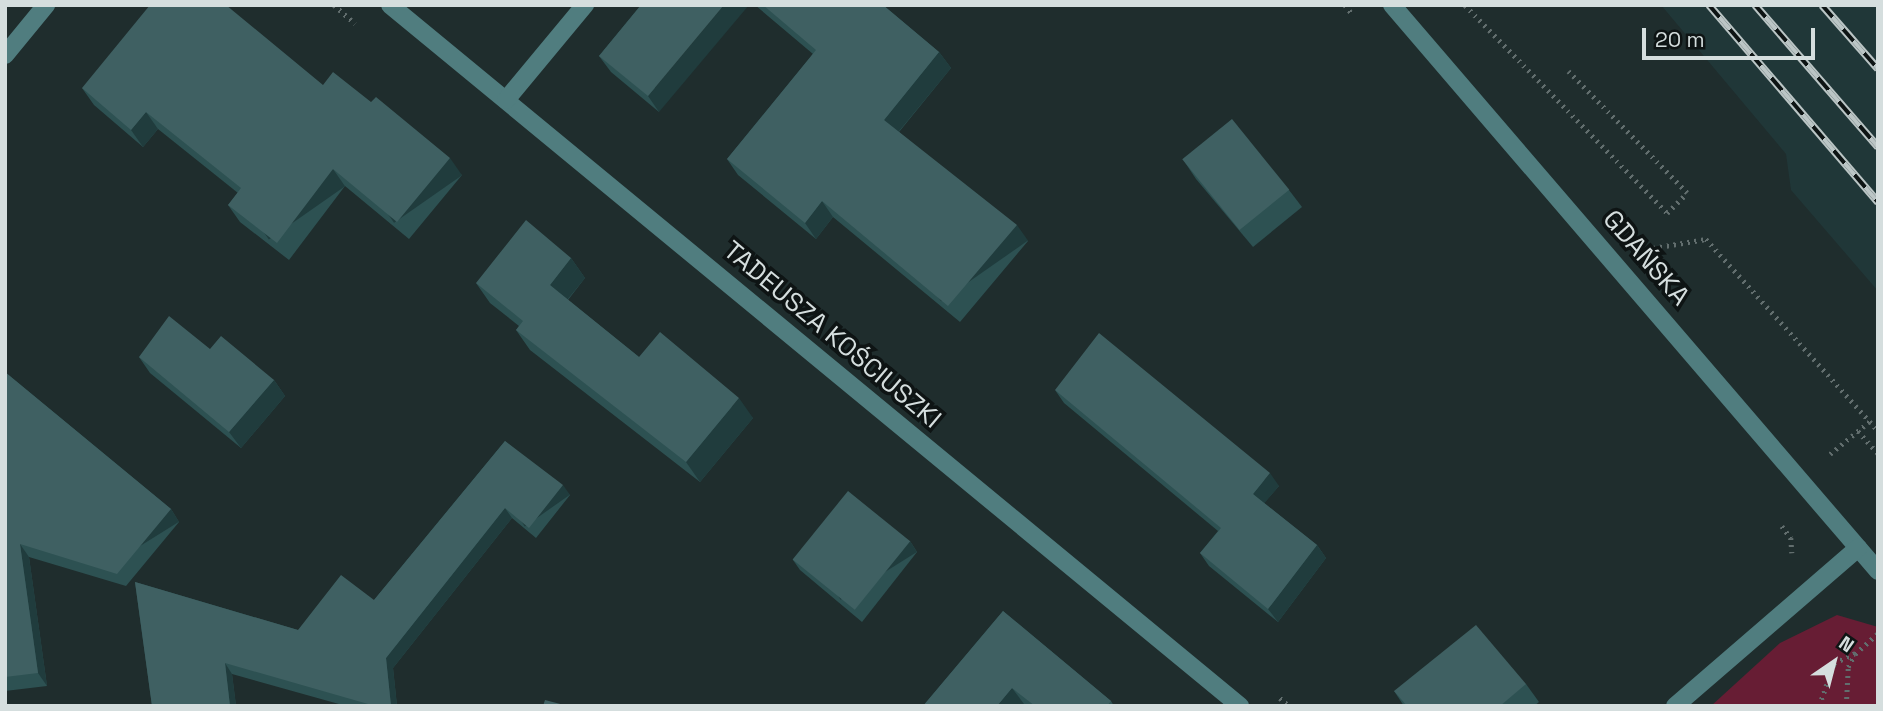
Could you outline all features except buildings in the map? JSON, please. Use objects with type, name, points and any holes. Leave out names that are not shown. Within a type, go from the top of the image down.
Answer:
[{"type":"street","points":[[5,55],[46,5]]},
{"type":"street","name":"TADEUSZA KOŚCIUSZKI","points":[[390,5],[1240,706]]},
{"type":"street","points":[[506,100],[585,5]]},
{"type":"street","name":"GDAŃSKA","points":[[1392,5],[1878,571]]},
{"type":"street","points":[[1675,706],[1858,548]]},
{"type":"path","points":[[1345,5],[1362,26]]},
{"type":"path","points":[[1465,5],[1667,213],[1687,193],[1568,71]]},
{"type":"path","points":[[1649,249],[1706,239],[1878,431]]},
{"type":"path","points":[[1827,457],[1870,421]]},
{"type":"path","points":[[1858,430],[1878,453]]},
{"type":"path","points":[[1776,516],[1791,538],[1792,558]]},
{"type":"path","points":[[1819,706],[1834,663],[1857,651],[1878,632]]},
{"type":"path","points":[[1846,706],[1848,667],[1857,651]]},
{"type":"shaded area","points":[[1661,5],[1878,5],[1878,291],[1791,190],[1786,154]]},
{"type":"shaded area","points":[[1837,615],[1878,627],[1878,706],[1711,706],[1780,643]]},
{"type":"railway","points":[[1709,5],[1878,202]]},
{"type":"railway","points":[[1755,5],[1878,147]]},
{"type":"railway","points":[[1822,5],[1878,69]]}]
